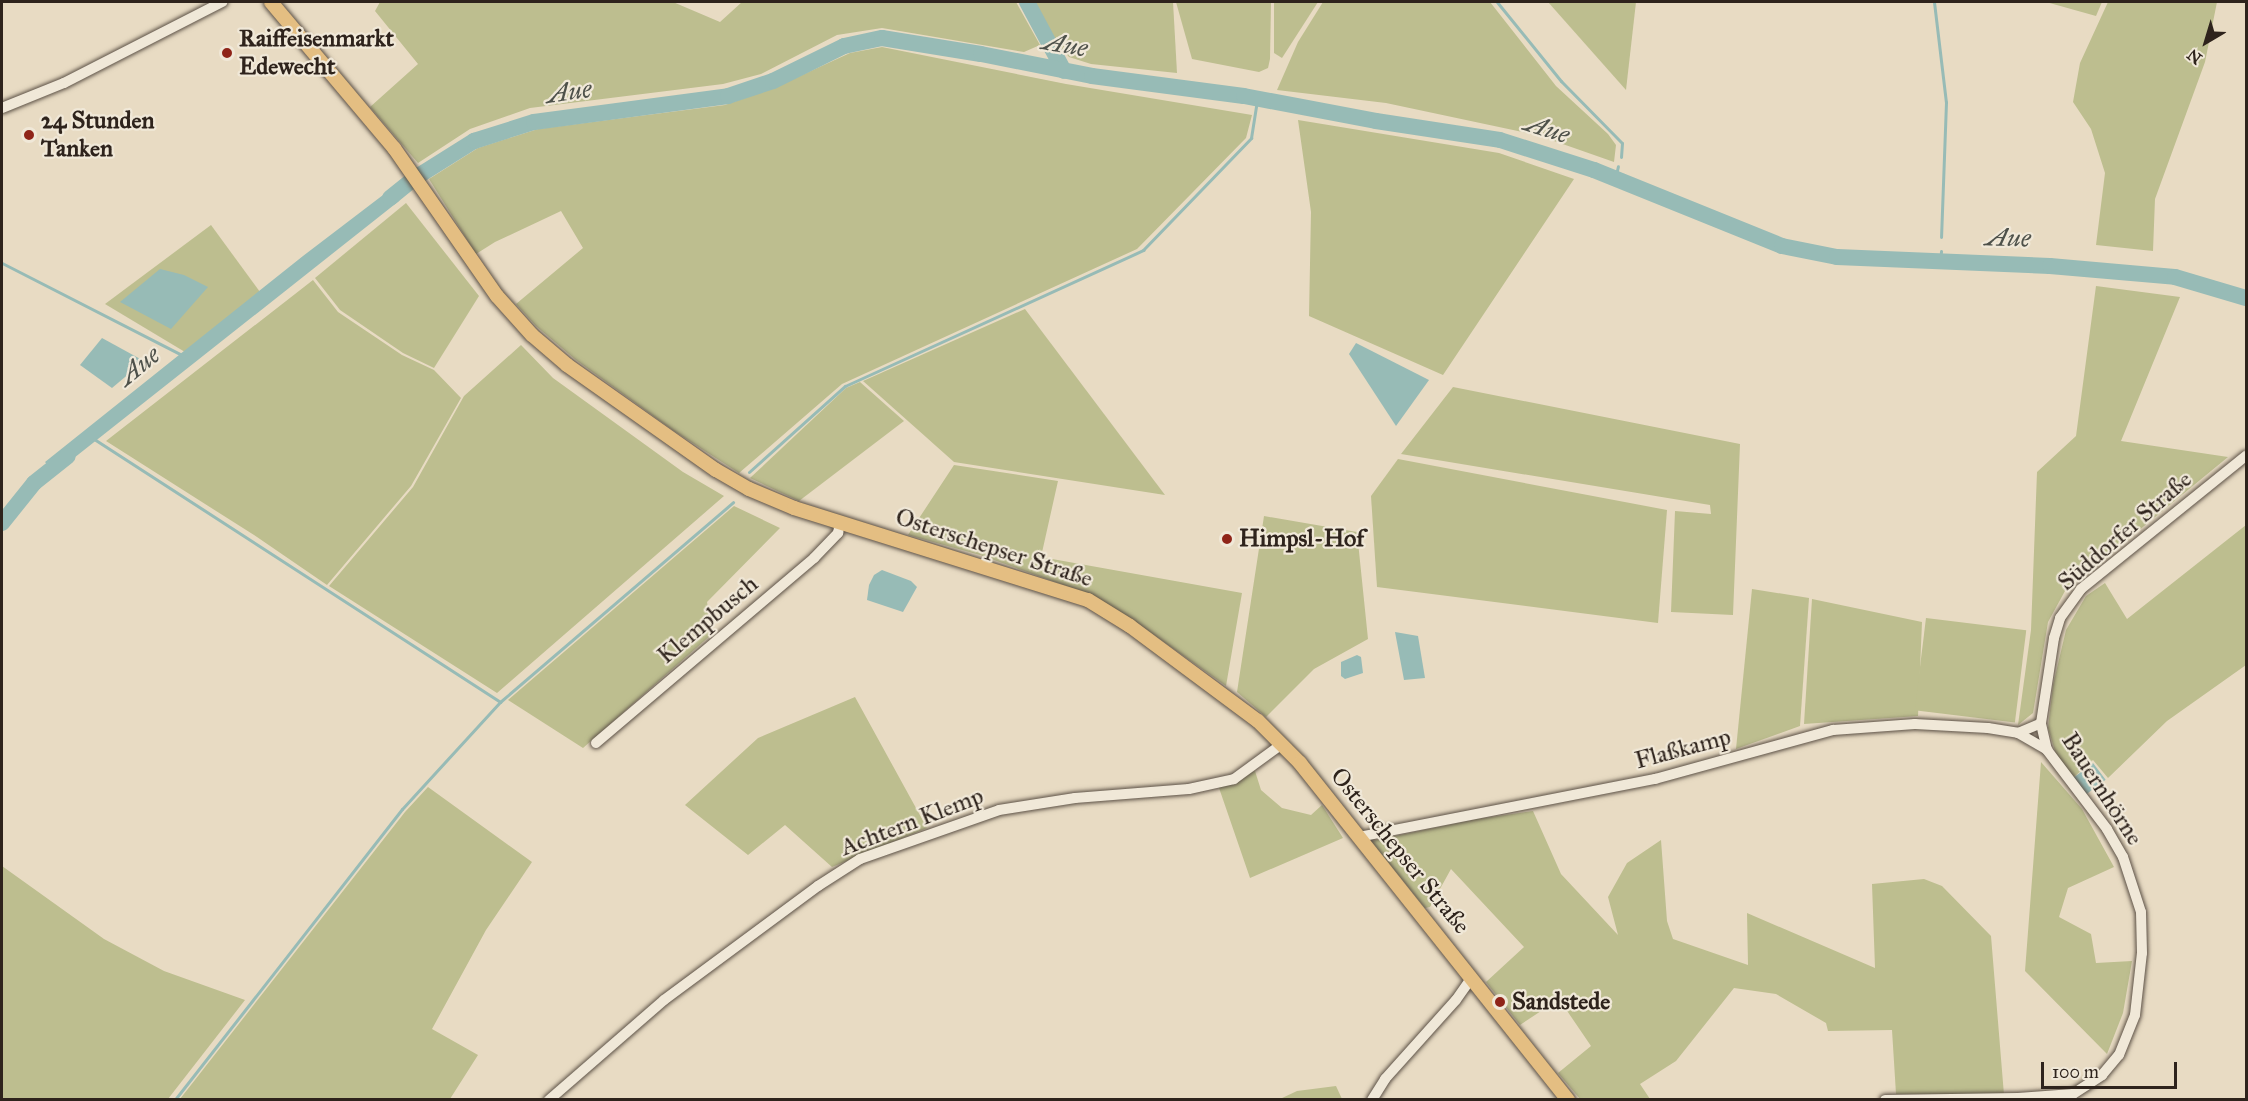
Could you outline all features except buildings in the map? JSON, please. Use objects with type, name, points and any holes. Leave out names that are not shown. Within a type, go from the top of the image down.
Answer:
[{"type":"main road","name":"Osterschepser Straße","points":[[271,2],[405,164],[497,296],[532,335],[567,365],[717,470],[794,508],[1088,600],[1130,626],[1231,699],[1282,744],[1472,976],[1568,1100]]},
{"type":"street","points":[[2,108],[64,83],[222,2]]},
{"type":"street","name":"Süddorfer Straße","points":[[2041,723],[2054,638],[2068,605],[2081,589],[2247,456]]},
{"type":"street","name":"Klempbusch","points":[[596,743],[814,558],[838,533],[840,523]]},
{"type":"street","points":[[2018,733],[2041,723]]},
{"type":"street","name":"Bauernhörne","points":[[1885,1100],[2018,1098],[2073,1094],[2102,1075],[2119,1055],[2128,1037],[2135,1015],[2142,953],[2141,912],[2124,857],[2089,803],[2047,750],[2041,723]]},
{"type":"street","name":"Flaßkamp","points":[[1359,837],[1655,779],[1833,730],[1915,724],[1988,728],[2018,733],[2047,750]]},
{"type":"street","name":"Achtern Klemp","points":[[549,1100],[664,1000],[818,886],[860,860],[999,810],[1075,798],[1189,789],[1234,779],[1282,744]]},
{"type":"street","points":[[1372,1100],[1385,1079],[1456,1000],[1472,976]]},
{"type":"green space","points":[[380,2],[673,2],[720,22],[742,2],[1016,2],[1040,45],[1024,52],[882,28],[837,35],[761,74],[723,84],[530,108],[470,129],[418,163],[370,107],[418,64],[375,11]]},
{"type":"green space","points":[[1033,2],[1173,2],[1177,73],[1091,64],[1069,57],[1053,38]]},
{"type":"green space","points":[[1176,2],[1271,2],[1268,68],[1259,72],[1192,59]]},
{"type":"green space","points":[[1274,2],[1318,2],[1282,58],[1274,53]]},
{"type":"green space","points":[[1323,2],[1490,2],[1556,86],[1608,134],[1616,145],[1614,162],[1537,135],[1386,103],[1277,90],[1298,42]]},
{"type":"green space","points":[[1548,2],[1636,2],[1626,90]]},
{"type":"green space","points":[[2046,2],[2102,2],[2096,16]]},
{"type":"green space","points":[[2108,2],[2217,2],[2205,62],[2155,199],[2153,251],[2096,245],[2105,173],[2091,129],[2073,102],[2080,63]]},
{"type":"green space","points":[[882,47],[1066,84],[1252,115],[1246,138],[1137,249],[842,384],[739,473],[674,431],[576,360],[536,326],[516,304],[583,248],[561,211],[495,242],[476,254],[429,179],[478,148],[538,129],[725,105],[776,87],[850,53]]},
{"type":"green space","points":[[1298,120],[1499,153],[1574,179],[1443,375],[1309,316],[1311,212]]},
{"type":"green space","points":[[406,203],[479,296],[434,368],[403,353],[340,310],[315,278]]},
{"type":"green space","points":[[211,225],[260,292],[185,352],[105,304]]},
{"type":"green space","points":[[313,280],[338,312],[402,355],[434,370],[461,398],[411,486],[327,585],[257,537],[106,441]]},
{"type":"green space","points":[[2096,286],[2180,297],[2121,441],[2228,457],[2065,591],[2048,622],[2033,713],[2018,725],[2031,630],[2037,472],[2076,436]]},
{"type":"green space","points":[[1025,309],[1165,495],[954,462],[863,381]]},
{"type":"green space","points":[[521,345],[553,378],[683,472],[724,496],[497,693],[329,586],[413,487],[464,396]]},
{"type":"green space","points":[[860,382],[904,421],[799,501],[750,478],[846,388]]},
{"type":"green space","points":[[1453,387],[1740,444],[1733,615],[1671,612],[1675,511],[1711,514],[1710,505],[1401,454]]},
{"type":"green space","points":[[1398,459],[1667,510],[1658,623],[1377,587],[1371,496]]},
{"type":"green space","points":[[954,465],[1058,481],[1041,557],[1242,593],[1226,686],[1133,620],[1075,589],[980,555],[908,535]]},
{"type":"green space","points":[[734,506],[780,528],[707,602],[712,634],[583,748],[508,700]]},
{"type":"green space","points":[[1264,516],[1357,532],[1368,639],[1314,669],[1266,717],[1237,692]]},
{"type":"green space","points":[[2246,525],[2246,665],[2167,721],[2108,778],[2093,760],[2073,778],[2056,754],[2048,728],[2053,685],[2066,630],[2086,596],[2105,583],[2127,619]]},
{"type":"green space","points":[[1752,589],[1809,598],[1800,726],[1736,749]]},
{"type":"green space","points":[[1812,599],[1922,622],[1918,716],[1804,724]]},
{"type":"green space","points":[[1926,618],[2026,630],[2015,723],[1915,710]]},
{"type":"green space","points":[[855,697],[927,828],[832,867],[785,825],[748,855],[685,805],[758,738]]},
{"type":"green space","points":[[2041,762],[2082,809],[2114,867],[2068,888],[2059,917],[2091,934],[2096,963],[2132,961],[2123,1013],[2107,1054],[2025,971]]},
{"type":"green space","points":[[1255,771],[1261,790],[1282,808],[1311,815],[1322,805],[1343,838],[1250,878],[1218,785]]},
{"type":"green space","points":[[428,787],[532,862],[486,930],[432,1029],[478,1055],[450,1099],[180,1099],[405,812]]},
{"type":"green space","points":[[1533,811],[1561,874],[1618,935],[1608,897],[1627,863],[1661,840],[1667,921],[1673,939],[1748,965],[1747,913],[1875,968],[1872,884],[1924,879],[1942,886],[1991,936],[2004,1095],[1896,1094],[1892,1030],[1828,1031],[1826,1023],[1776,994],[1734,988],[1676,1061],[1640,1084],[1650,1099],[1580,1099],[1558,1073],[1591,1046],[1559,999],[1520,1025],[1486,982],[1524,947],[1451,869],[1430,907],[1425,908],[1371,841],[1477,819]]},
{"type":"green space","points":[[2,866],[104,939],[164,971],[245,1000],[168,1099],[2,1099]]},
{"type":"green space","points":[[1336,1086],[1342,1099],[1280,1099],[1297,1091]]},
{"type":"water","points":[[404,179],[410,188],[402,194],[399,201],[55,473],[45,462],[303,256]]},
{"type":"water","points":[[160,269],[184,275],[208,287],[171,329],[120,302]]},
{"type":"water","points":[[102,338],[144,361],[112,388],[80,365]]},
{"type":"water","points":[[1356,343],[1429,380],[1396,426],[1349,354]]},
{"type":"water","points":[[882,570],[911,581],[917,587],[903,612],[867,600],[869,585],[874,575]]},
{"type":"water","points":[[1395,632],[1418,636],[1425,678],[1404,680]]},
{"type":"water","points":[[1357,655],[1361,657],[1363,673],[1345,679],[1341,676],[1341,662]]},
{"type":"water","points":[[2093,763],[2106,780],[2086,795],[2073,778]]},
{"type":"waterway","points":[[1027,2],[1064,71]]},
{"type":"waterway","points":[[1497,2],[1561,81],[1622,143],[1621,157]]},
{"type":"waterway","points":[[1934,2],[1946,102],[1941,237]]},
{"type":"waterway","name":"Aue","points":[[390,198],[415,178],[474,141],[534,122],[728,96],[773,81],[844,46],[882,38],[981,54],[1092,76],[1244,96],[1376,121],[1500,140],[1594,170],[1782,246],[1837,257],[2050,266],[2175,277],[2246,298]]},
{"type":"waterway","points":[[749,472],[845,386],[1143,250],[1251,138],[1257,99]]},
{"type":"waterway","points":[[1615,179],[1618,166]]},
{"type":"waterway","points":[[1940,261],[1941,251]]},
{"type":"waterway","points":[[2,263],[184,356]]},
{"type":"waterway","points":[[94,439],[500,702],[402,809],[175,1100]]},
{"type":"waterway","name":"Aue","points":[[2,523],[34,483],[68,456]]},
{"type":"waterway","points":[[500,702],[733,502]]},
{"type":"place","name":"Raiffeisenmarkt Edewecht","points":[[227,53]]},
{"type":"place","name":"24 Stunden Tanken","points":[[29,135]]},
{"type":"place","name":"Himpsl-Hof","points":[[1227,539]]},
{"type":"place","name":"Sandstede","points":[[1500,1002]]}]
